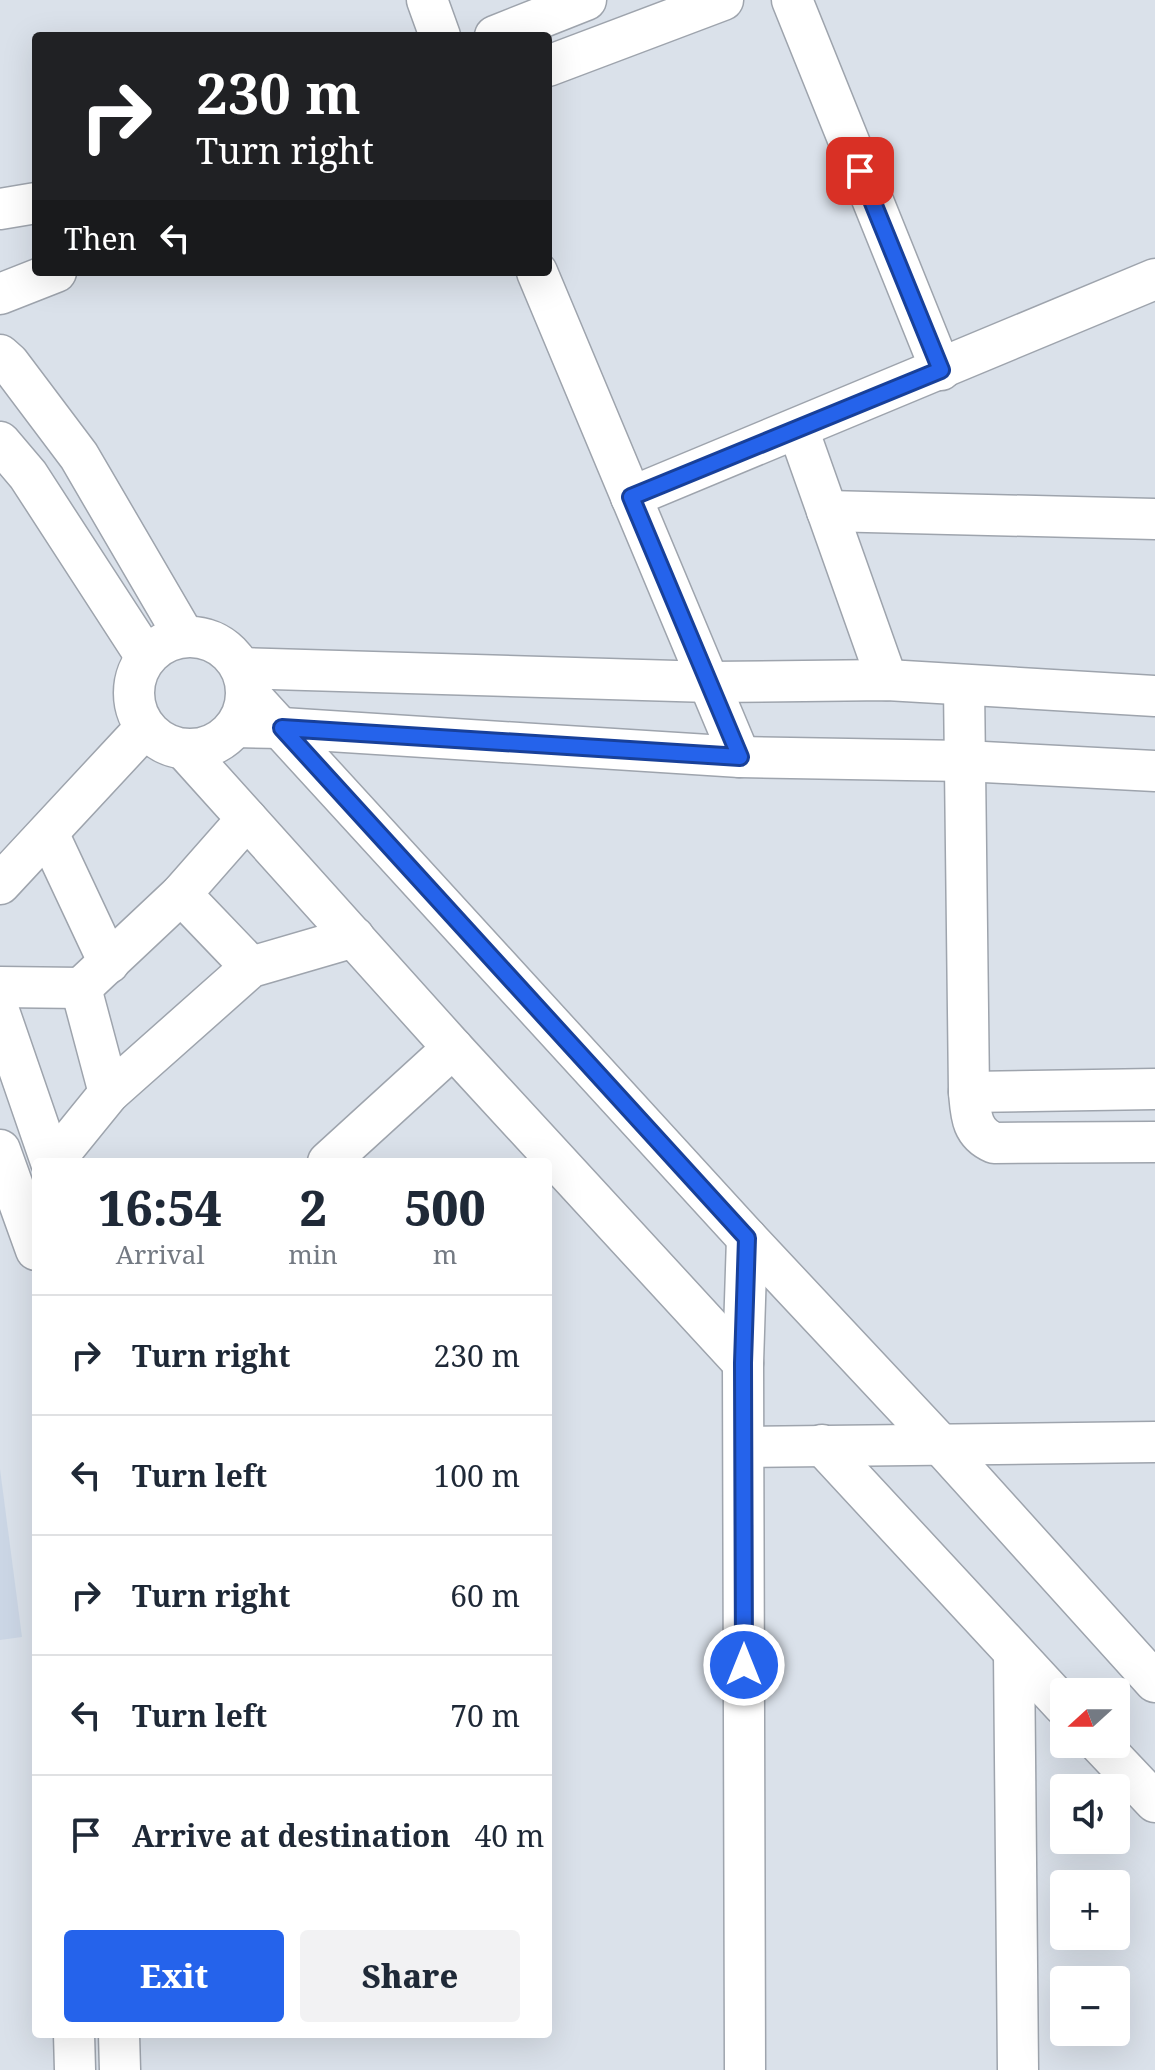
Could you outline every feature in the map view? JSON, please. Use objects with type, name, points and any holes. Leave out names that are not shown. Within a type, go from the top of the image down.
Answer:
[{"type":"street","points":[[427,0],[439,32]]},
{"type":"street","points":[[505,32],[586,0]]},
{"type":"street","points":[[552,64],[723,0]]},
{"type":"street","points":[[792,0],[941,370]]},
{"type":"street","points":[[0,209],[32,204]]},
{"type":"street","points":[[0,294],[46,276]]},
{"type":"street","points":[[539,276],[740,757]]},
{"type":"street","points":[[631,497],[1155,279]]},
{"type":"street","points":[[0,355],[79,456],[184,636]]},
{"type":"street","points":[[798,429],[887,680]]},
{"type":"street","points":[[0,442],[28,475],[146,657]]},
{"type":"street","points":[[827,511],[1155,519]]},
{"type":"street","points":[[242,696],[222,740],[204,748],[185,750],[163,743],[145,728],[135,705],[135,680],[146,657],[170,640],[184,636],[207,639],[227,650],[242,696],[282,728],[1155,1682]]},
{"type":"street","points":[[242,696],[887,680],[1155,696]]},
{"type":"street","points":[[964,686],[969,1092],[976,1131],[994,1143],[1155,1142]]},
{"type":"street","points":[[0,884],[145,728]]},
{"type":"street","points":[[282,728],[740,757],[964,761],[1155,771]]},
{"type":"street","points":[[185,750],[453,1048],[743,1363]]},
{"type":"street","points":[[0,987],[95,976],[181,894],[247,819]]},
{"type":"street","points":[[48,833],[95,976],[109,1093]]},
{"type":"street","points":[[181,894],[251,967]]},
{"type":"street","points":[[55,1158],[109,1093],[251,967],[354,937]]},
{"type":"street","points":[[0,1014],[51,1158]]},
{"type":"street","points":[[332,1158],[453,1048]]},
{"type":"street","points":[[969,1092],[1155,1089]]},
{"type":"street","points":[[0,1150],[32,1239]]},
{"type":"street","points":[[745,2070],[743,1363],[747,1238]]},
{"type":"street","points":[[744,1447],[1155,1442]]},
{"type":"street","points":[[822,1445],[1050,1691]]},
{"type":"street","points":[[1014,1653],[1018,2070]]},
{"type":"street","points":[[1113,1758],[1155,1802]]},
{"type":"street","points":[[74,2038],[75,2070]]},
{"type":"street","points":[[119,2038],[120,2070]]},
{"type":"shaded area","points":[[0,1469],[22,1637],[0,1640]]},
{"type":"route","points":[[744,1665],[743,1363],[747,1238],[282,728],[740,757],[631,497],[941,370],[860,171]]}]
